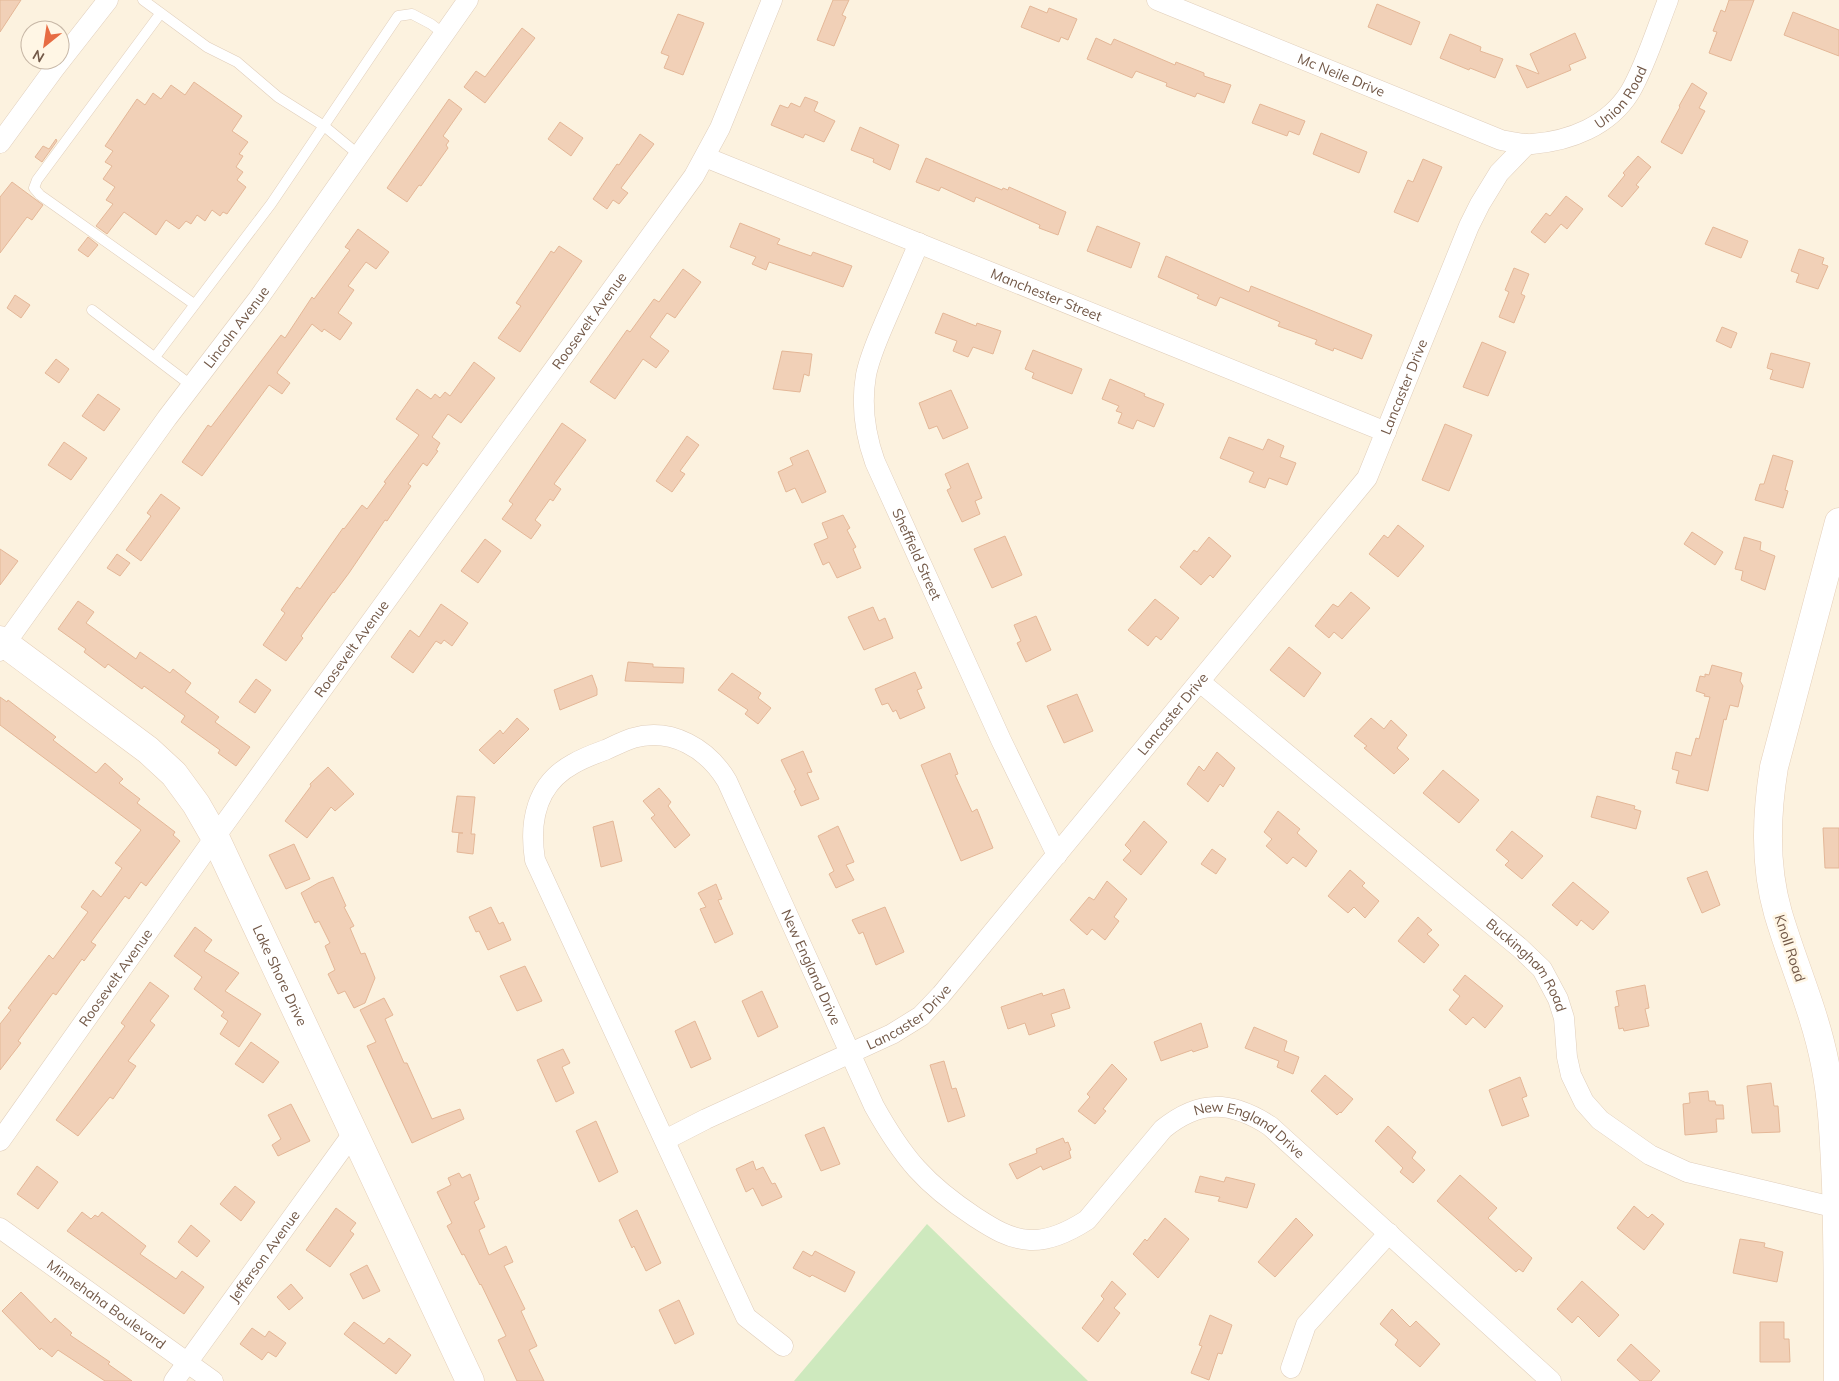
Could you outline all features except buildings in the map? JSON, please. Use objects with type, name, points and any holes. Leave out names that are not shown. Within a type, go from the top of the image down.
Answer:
[{"type":"street","points":[[0,143],[54,69],[108,0]]},
{"type":"street","name":"Lincoln Avenue","points":[[2,645],[167,418],[258,299],[468,0]]},
{"type":"street","name":"Roosevelt Avenue","points":[[0,1141],[215,837],[694,176],[720,128],[772,0]]},
{"type":"street","name":"Mc Neile Drive","points":[[1157,0],[1501,140],[1527,144]]},
{"type":"street","name":"Union Road","points":[[1527,144],[1564,139],[1584,132],[1610,115],[1623,102],[1636,82],[1668,0]]},
{"type":"street","name":"Lancaster Drive","points":[[664,1140],[892,1034],[921,1016],[1057,855],[1367,478],[1480,204],[1499,173],[1527,144]]},
{"type":"street","name":"Manchester Street","points":[[705,157],[1386,432]]},
{"type":"street","name":"Sheffield Street","points":[[919,243],[872,352],[866,375],[864,408],[870,448],[1001,740],[1057,855]]},
{"type":"street","name":"Knoll Road","points":[[1838,1381],[1837,1208],[1833,1111],[1825,1063],[1813,1016],[1778,912],[1770,873],[1767,839],[1768,803],[1774,767],[1839,522]]},
{"type":"street","name":"Lake Shore Drive","points":[[2,645],[148,750],[174,774],[196,804],[215,837],[470,1381]]},
{"type":"street","name":"Buckingham Road","points":[[1200,682],[1520,948],[1542,969],[1558,999],[1564,1018],[1567,1057],[1572,1075],[1584,1102],[1600,1120],[1650,1155],[1687,1172],[1837,1208]]},
{"type":"street","name":"New England Drive","points":[[783,1346],[746,1317],[535,860],[532,824],[539,800],[553,780],[573,764],[632,738],[657,736],[681,740],[692,745],[713,761],[727,781],[874,1106],[892,1138],[914,1168],[931,1185],[954,1203],[995,1230],[1011,1237],[1030,1240],[1054,1237],[1087,1220],[1163,1129],[1185,1114],[1201,1108],[1218,1106],[1242,1110],[1270,1126],[1551,1381]]},
{"type":"street","name":"Jefferson Avenue","points":[[174,1381],[354,1132]]},
{"type":"street","name":"Minnehaha Boulevard","points":[[0,1228],[213,1381]]},
{"type":"street","points":[[1291,1368],[1306,1325],[1389,1233]]},
{"type":"lane","points":[[143,0],[207,47],[237,62],[278,97],[324,126],[359,155]]},
{"type":"lane","points":[[160,14],[37,180],[34,188],[40,195],[194,304]]},
{"type":"lane","points":[[155,357],[270,204],[398,16],[412,14],[431,24],[444,34]]},
{"type":"lane","points":[[92,310],[192,386]]},
{"type":"green space","points":[[927,1224],[1088,1381],[794,1381]]}]
